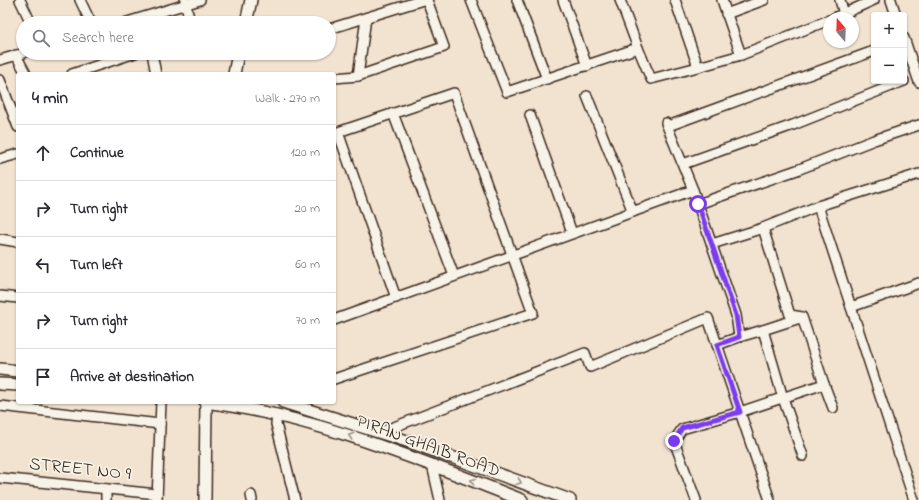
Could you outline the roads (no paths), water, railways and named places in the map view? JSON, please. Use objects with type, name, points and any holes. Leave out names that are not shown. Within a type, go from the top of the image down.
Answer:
[{"type":"main road","points":[[248,16],[251,0]]},
{"type":"main road","points":[[234,72],[237,60]]},
{"type":"main road","points":[[0,369],[16,371]]},
{"type":"main road","points":[[0,384],[16,385]]},
{"type":"main road","points":[[205,500],[206,404]]},
{"type":"main road","name":"PIRAN GHAIB ROAD","points":[[218,404],[276,414],[350,436],[432,465],[522,500]]},
{"type":"main road","name":"PIRAN GHAIB ROAD","points":[[290,404],[381,432],[570,500]]},
{"type":"street","points":[[20,0],[28,16]]},
{"type":"street","points":[[80,0],[88,16]]},
{"type":"street","points":[[153,16],[185,2],[200,0]]},
{"type":"street","points":[[336,27],[422,0],[444,47],[358,76],[336,78]]},
{"type":"street","points":[[471,0],[507,92],[638,48]]},
{"type":"street","points":[[517,0],[547,79]]},
{"type":"street","points":[[562,0],[587,66]]},
{"type":"street","points":[[620,0],[651,79],[740,55],[823,22]]},
{"type":"street","points":[[675,0],[698,67]]},
{"type":"street","points":[[722,0],[740,55]]},
{"type":"street","points":[[726,14],[764,0]]},
{"type":"street","points":[[840,0],[843,12]]},
{"type":"street","points":[[848,12],[874,0]]},
{"type":"street","points":[[891,0],[895,12]]},
{"type":"street","points":[[185,2],[188,16]]},
{"type":"street","points":[[358,76],[366,18]]},
{"type":"street","points":[[907,48],[918,79],[907,81]]},
{"type":"street","points":[[739,337],[736,315],[712,244],[693,190],[667,125],[871,52]]},
{"type":"street","points":[[0,60],[16,55]]},
{"type":"street","points":[[22,60],[25,72]]},
{"type":"street","points":[[78,72],[114,60]]},
{"type":"street","points":[[153,60],[156,72]]},
{"type":"street","points":[[0,80],[16,122]]},
{"type":"street","points":[[683,164],[793,125],[896,84]]},
{"type":"street","points":[[336,378],[533,313],[454,93],[338,132],[396,298]]},
{"type":"street","points":[[587,96],[633,212]]},
{"type":"street","points":[[393,113],[454,276]]},
{"type":"street","points":[[530,115],[572,233]]},
{"type":"street","points":[[698,204],[797,170],[874,140],[919,125]]},
{"type":"street","points":[[0,158],[16,154]]},
{"type":"street","points":[[712,244],[763,228],[818,206],[919,174]]},
{"type":"street","points":[[336,319],[693,190]]},
{"type":"street","points":[[818,206],[914,500]]},
{"type":"street","points":[[763,228],[790,315],[802,317]]},
{"type":"street","points":[[0,239],[16,242]]},
{"type":"street","points":[[851,306],[919,283]]},
{"type":"street","points":[[0,296],[16,298]]},
{"type":"street","points":[[717,345],[802,317]]},
{"type":"street","points":[[802,317],[833,408]]},
{"type":"street","points":[[381,432],[584,354],[590,367],[708,318],[770,500]]},
{"type":"street","points":[[764,330],[783,398],[803,456]]},
{"type":"street","points":[[696,500],[674,441],[682,428],[740,412],[824,384]]},
{"type":"street","points":[[157,497],[161,404]]},
{"type":"street","points":[[0,406],[160,424]]},
{"type":"street","points":[[276,414],[276,424],[295,500]]},
{"type":"street","points":[[432,465],[440,500]]},
{"type":"street","name":"STREET NO 9","points":[[0,478],[106,489],[157,497]]},
{"type":"street","points":[[106,489],[106,500]]}]
